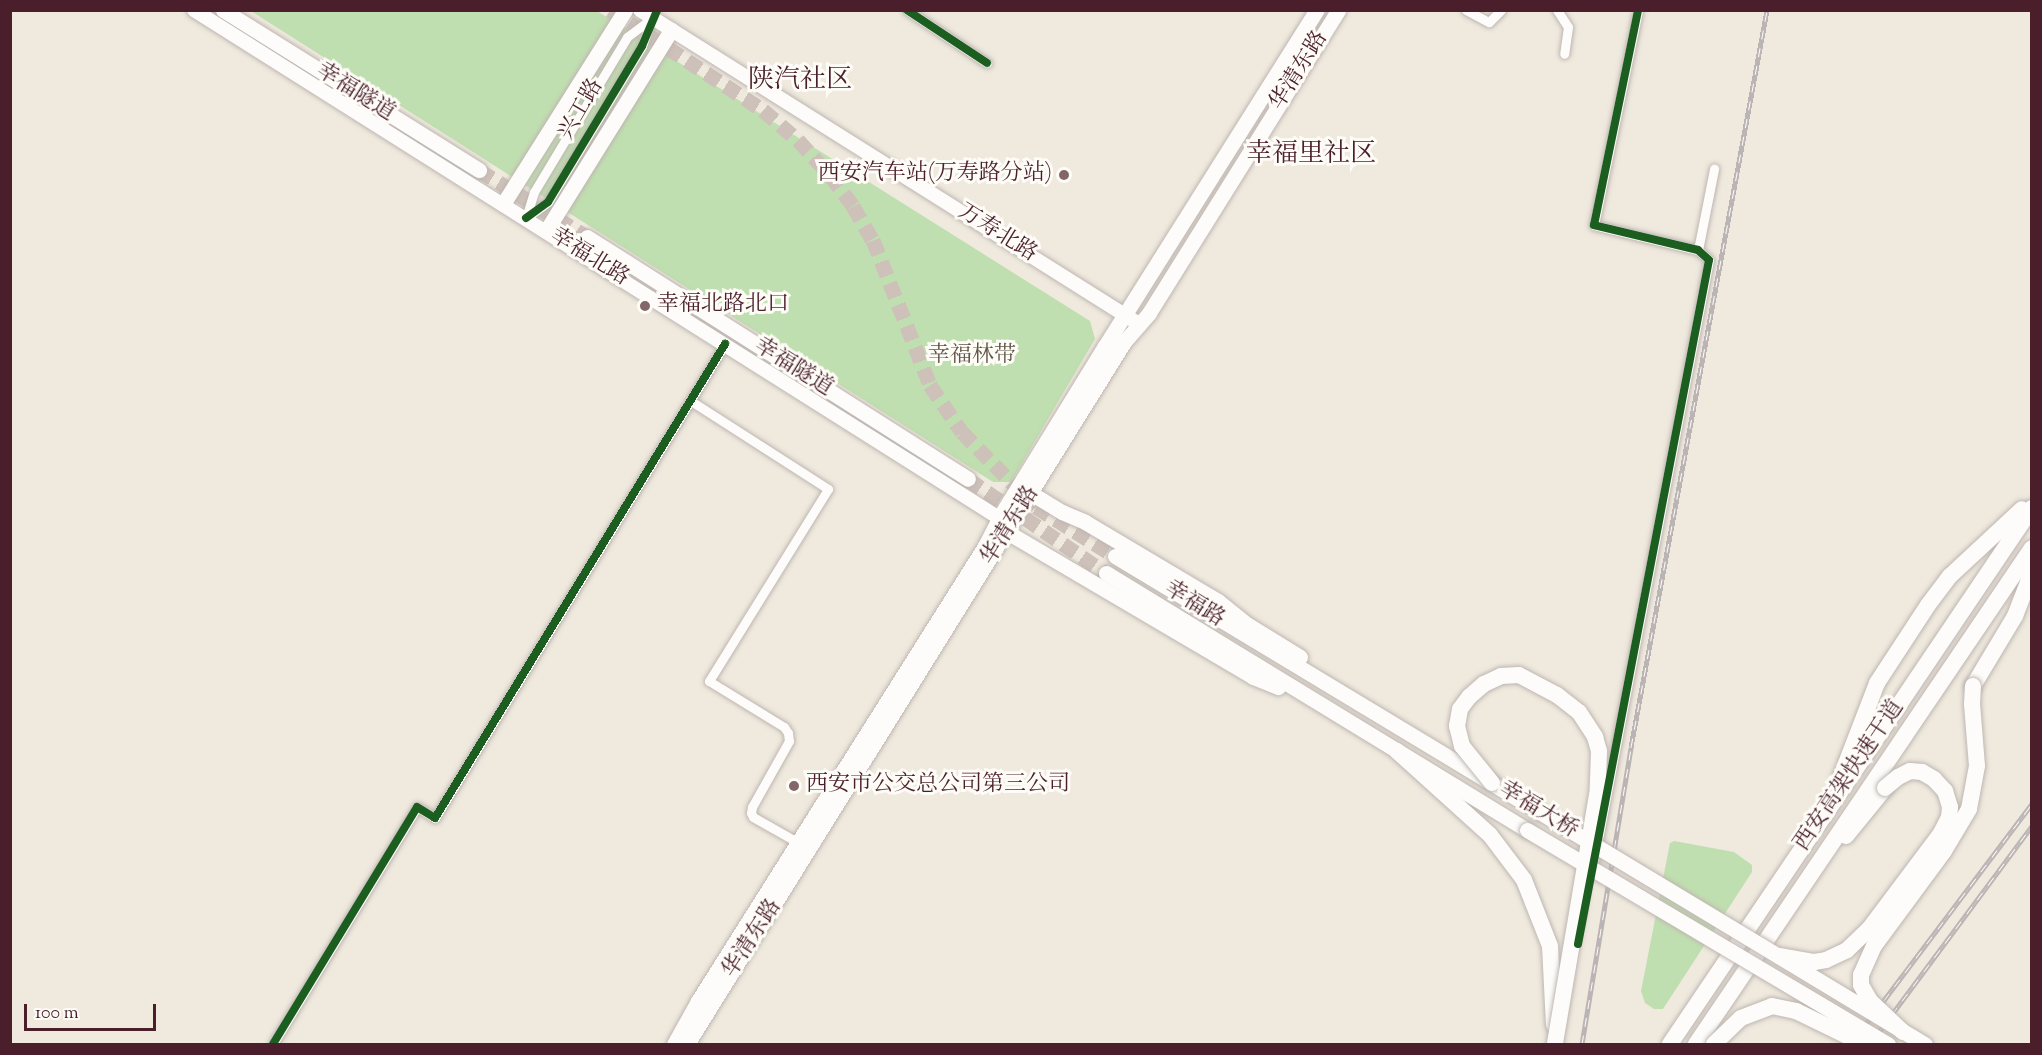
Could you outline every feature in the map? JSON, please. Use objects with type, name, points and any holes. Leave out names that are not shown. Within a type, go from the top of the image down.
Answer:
[{"type":"highway","points":[[1832,801],[1877,683],[1950,576],[2031,500]]},
{"type":"highway","name":"西安高架快速干道","points":[[1670,1044],[2031,508]]},
{"type":"highway","name":"西安高架快速干道","points":[[1696,1044],[2031,548]]},
{"type":"highway","points":[[1903,1032],[1870,1002],[1861,985],[1861,975],[1874,946],[1944,851],[1969,809],[1977,766],[1972,704],[1973,686],[2015,616],[2031,572]]},
{"type":"highway","points":[[1492,783],[1462,746],[1457,726],[1460,709],[1469,697],[1484,684],[1501,676],[1519,675],[1557,694],[1579,712],[1595,737],[1599,751],[1598,789],[1554,1044]]},
{"type":"highway","points":[[1397,751],[1482,827],[1524,880],[1550,946],[1554,1044]]},
{"type":"highway","points":[[1779,956],[1814,962],[1831,958],[1852,946],[1881,915],[1941,833],[1949,817],[1950,807],[1945,791],[1934,779],[1922,772],[1910,771],[1885,788],[1783,914]]},
{"type":"highway","points":[[1714,1044],[1741,1018],[1772,1006],[1796,1011],[1864,1044]]},
{"type":"main road","name":"幸福北路","points":[[194,10],[999,518],[1008,532]]},
{"type":"main road","points":[[503,204],[625,10]]},
{"type":"main road","name":"华清东路","points":[[687,1044],[1008,532],[1025,490],[1125,316],[1317,10]]},
{"type":"main road","name":"华清东路","points":[[674,1044],[723,962],[985,546],[999,518],[1025,490],[1124,342],[1139,324],[1338,10]]},
{"type":"main road","name":"幸福隧道","points":[[228,13],[479,170]]},
{"type":"main road","name":"万寿北路","points":[[650,13],[671,30],[1139,324]]},
{"type":"main road","points":[[546,231],[671,30]]},
{"type":"main road","name":"幸福隧道","points":[[587,237],[968,479]]},
{"type":"main road","points":[[1025,490],[1085,522],[1218,602],[1248,625],[1344,685],[1395,725]]},
{"type":"main road","points":[[1008,532],[1258,674]]},
{"type":"main road","name":"幸福路","points":[[1115,556],[1273,653]]},
{"type":"main road","name":"幸福路","points":[[1106,573],[1258,674]]},
{"type":"main road","name":"幸福大桥","points":[[1273,653],[1925,1044]]},
{"type":"main road","name":"幸福大桥","points":[[1258,674],[1311,699],[1888,1044]]},
{"type":"main road","points":[[667,1044],[691,1001],[723,962]]},
{"type":"main road","points":[[695,1044],[718,993]]},
{"type":"street","points":[[907,10],[987,63]]},
{"type":"street","points":[[1466,10],[1489,22],[1500,10]]},
{"type":"street","points":[[1557,10],[1568,27],[1564,54]]},
{"type":"street","points":[[1578,944],[1709,260],[1698,250],[1594,225],[1638,10]]},
{"type":"street","name":"兴工路","points":[[526,218],[534,192],[627,37],[650,13]]},
{"type":"street","name":"兴工路","points":[[526,218],[548,202],[642,46],[650,13]]},
{"type":"street","points":[[1698,250],[1714,169]]},
{"type":"street","points":[[273,1044],[417,807],[435,818],[725,344]]},
{"type":"street","points":[[690,401],[828,489],[709,681],[784,727],[788,733],[789,741],[752,807],[751,813],[753,817],[799,843]]},
{"type":"green space","name":"幸福林带","points":[[251,11],[597,11],[1090,321],[1095,339],[1011,482],[993,482]]},
{"type":"green space","points":[[1674,841],[1734,852],[1752,865],[1752,872],[1663,1009],[1654,1009],[1645,1003],[1641,991],[1670,843]]},
{"type":"tunnel","points":[[610,10],[763,110],[798,140],[830,175],[853,206],[873,240],[930,385],[962,432],[1036,507],[1115,556]]},
{"type":"tunnel","points":[[479,170],[587,237]]},
{"type":"tunnel","points":[[968,479],[1106,573]]},
{"type":"railway","points":[[1582,1044],[1631,747],[1767,10]]},
{"type":"railway","points":[[1851,1044],[2032,804]]},
{"type":"railway","points":[[1870,1044],[2032,826]]},
{"type":"cycle path","points":[[526,218],[548,202],[642,46],[657,10]]},
{"type":"cycle path","points":[[907,10],[987,63]]},
{"type":"cycle path","points":[[1578,944],[1709,260],[1698,250],[1594,225],[1638,10]]},
{"type":"cycle path","points":[[273,1044],[417,807],[435,818],[725,344]]},
{"type":"place","name":"西安汽车站(万寿路分站)","points":[[1064,175]]},
{"type":"place","name":"幸福北路北口","points":[[645,306]]},
{"type":"place","name":"西安市公交总公司第三公司","points":[[794,786]]},
{"type":"district","name":"陕汽社区","points":[[800,81]]},
{"type":"district","name":"幸福里社区","points":[[1311,155]]}]
